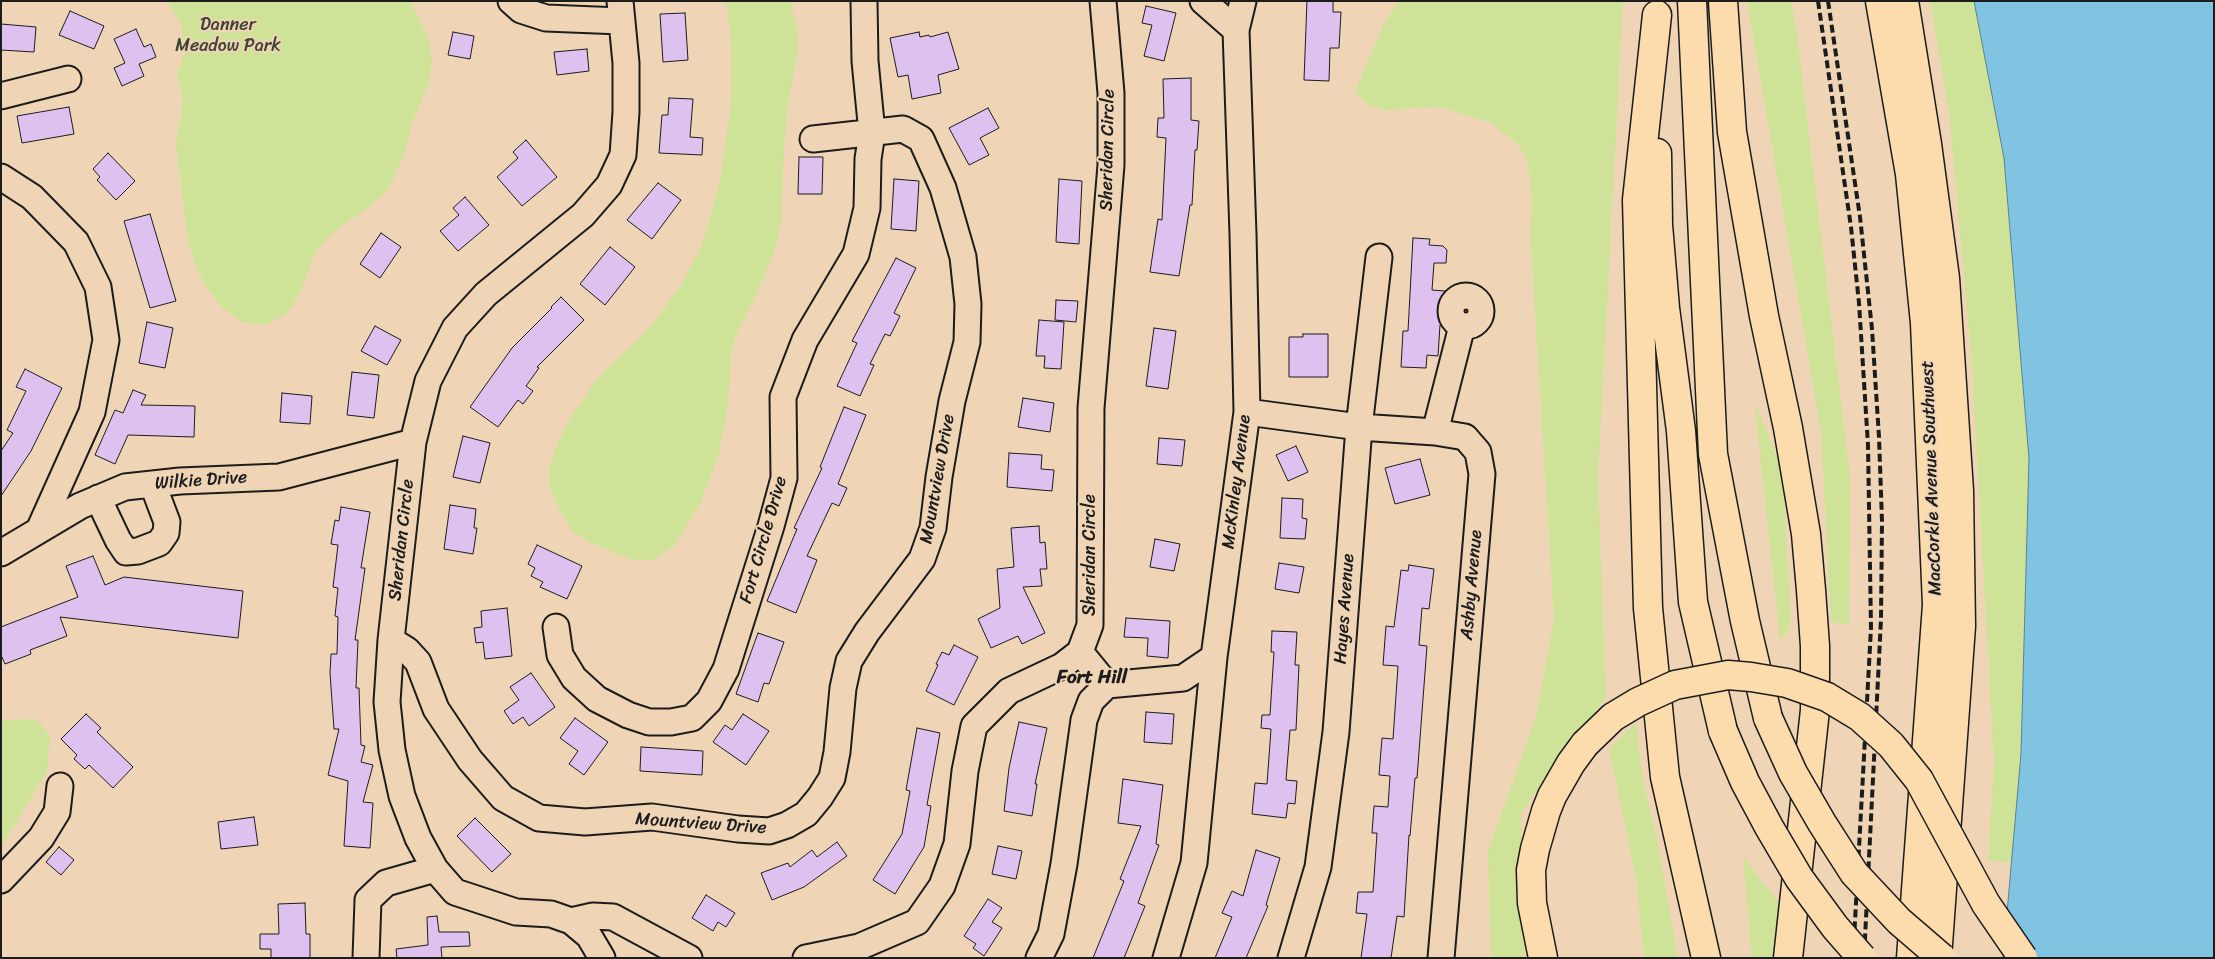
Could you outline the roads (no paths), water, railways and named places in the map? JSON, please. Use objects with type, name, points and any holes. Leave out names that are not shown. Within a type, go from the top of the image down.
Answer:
[{"type":"main road","points":[[1692,1],[1713,454],[1745,621],[1768,718],[1793,773],[1854,873],[1899,921],[1942,958]]},
{"type":"main road","points":[[1723,1],[1732,132],[1764,316],[1790,438],[1806,534],[1812,590],[1815,646],[1815,710],[1788,958]]},
{"type":"main road","name":"MacCorkle Avenue Southwest","points":[[1880,1],[1910,174],[1925,323],[1937,606],[1911,958]]},
{"type":"main road","name":"MacCorkle Avenue Southwest","points":[[1904,1],[1928,144],[1945,278],[1960,491],[1961,626],[1937,958]]},
{"type":"main road","points":[[1656,8],[1658,225],[1665,308],[1681,431],[1693,602],[1723,731],[1749,790],[1799,878],[1835,928],[1862,958]]},
{"type":"main road","points":[[1656,8],[1637,200],[1648,608],[1665,777],[1706,958]]},
{"type":"main road","points":[[1543,958],[1532,903],[1531,870],[1535,849],[1552,796],[1571,763],[1585,744],[1612,718],[1638,702],[1675,685],[1728,675],[1787,682],[1827,697],[1860,717],[1885,739],[1919,780],[1986,904],[2023,958]]},
{"type":"street","points":[[511,1],[521,10],[546,18],[620,11]]},
{"type":"street","name":"Fort Circle Drive","points":[[556,628],[560,655],[574,678],[597,699],[628,715],[649,722],[671,722],[692,718],[708,702],[726,669],[771,526],[784,478],[783,397],[806,340],[856,254],[867,208],[868,159],[872,133],[865,61],[864,1]]},
{"type":"street","name":"Sheridan Circle","points":[[1080,652],[1090,625],[1091,408],[1111,164],[1111,93],[1103,1]]},
{"type":"street","points":[[1203,1],[1236,30]]},
{"type":"street","name":"McKinley Avenue","points":[[1166,958],[1194,863],[1214,657],[1247,412],[1236,30],[1243,1]]},
{"type":"street","name":"Sheridan Circle","points":[[571,922],[551,914],[516,912],[472,899],[456,892],[435,869],[418,838],[402,796],[392,750],[387,702],[391,640],[413,442],[428,382],[455,328],[486,294],[583,215],[609,185],[623,155],[626,63],[620,11]]},
{"type":"street","points":[[1,96],[68,79]]},
{"type":"street","name":"Mountview Drive","points":[[391,640],[407,650],[418,662],[436,709],[470,760],[503,798],[539,818],[585,822],[652,817],[738,829],[768,831],[806,814],[820,798],[832,778],[837,752],[843,688],[849,661],[867,632],[922,559],[930,536],[952,401],[967,342],[968,304],[963,257],[943,188],[921,140],[903,129],[813,139]]},
{"type":"street","points":[[1,177],[32,197],[76,242],[98,287],[106,340],[92,412],[39,530]]},
{"type":"street","name":"Hayes Avenue","points":[[1291,958],[1318,867],[1336,732],[1359,427],[1379,257]]},
{"type":"street","points":[[1435,432],[1462,326]]},
{"type":"street","name":"Ashby Avenue","points":[[1247,412],[1359,427],[1435,432],[1465,437],[1478,452],[1482,474],[1441,958]]},
{"type":"street","name":"Wilkie Drive","points":[[1,553],[80,506],[125,487],[180,481],[279,477],[413,442]]},
{"type":"street","points":[[98,498],[118,540],[126,552],[138,551],[159,542],[166,533],[166,522],[153,484]]},
{"type":"street","points":[[806,958],[859,947],[917,922],[942,886],[957,844],[965,771],[974,726],[1009,691],[1062,666],[1080,652],[1107,685]]},
{"type":"street","points":[[1039,958],[1051,934],[1064,864],[1084,720],[1091,701],[1107,685],[1183,678],[1214,657]]},
{"type":"street","points":[[1,880],[41,838],[57,812],[60,786]]},
{"type":"street","points":[[366,958],[368,900],[386,883],[435,869]]},
{"type":"street","points":[[571,922],[593,916],[613,917],[689,958]]},
{"type":"street","points":[[571,922],[589,936],[602,958]]},
{"type":"water","points":[[1974,1],[2214,1],[2214,958],[2003,958],[2021,754],[2029,458],[2004,158]]},
{"type":"railway","points":[[1818,1],[1851,227],[1859,303],[1868,445],[1871,628],[1853,958]]},
{"type":"railway","points":[[1828,1],[1860,217],[1872,329],[1879,437],[1882,521],[1881,619],[1864,958]]},
{"type":"district","name":"Fort Hill","points":[[1092,678]]},
{"type":"park label","name":"Danner Meadow Park","points":[[228,35]]}]
